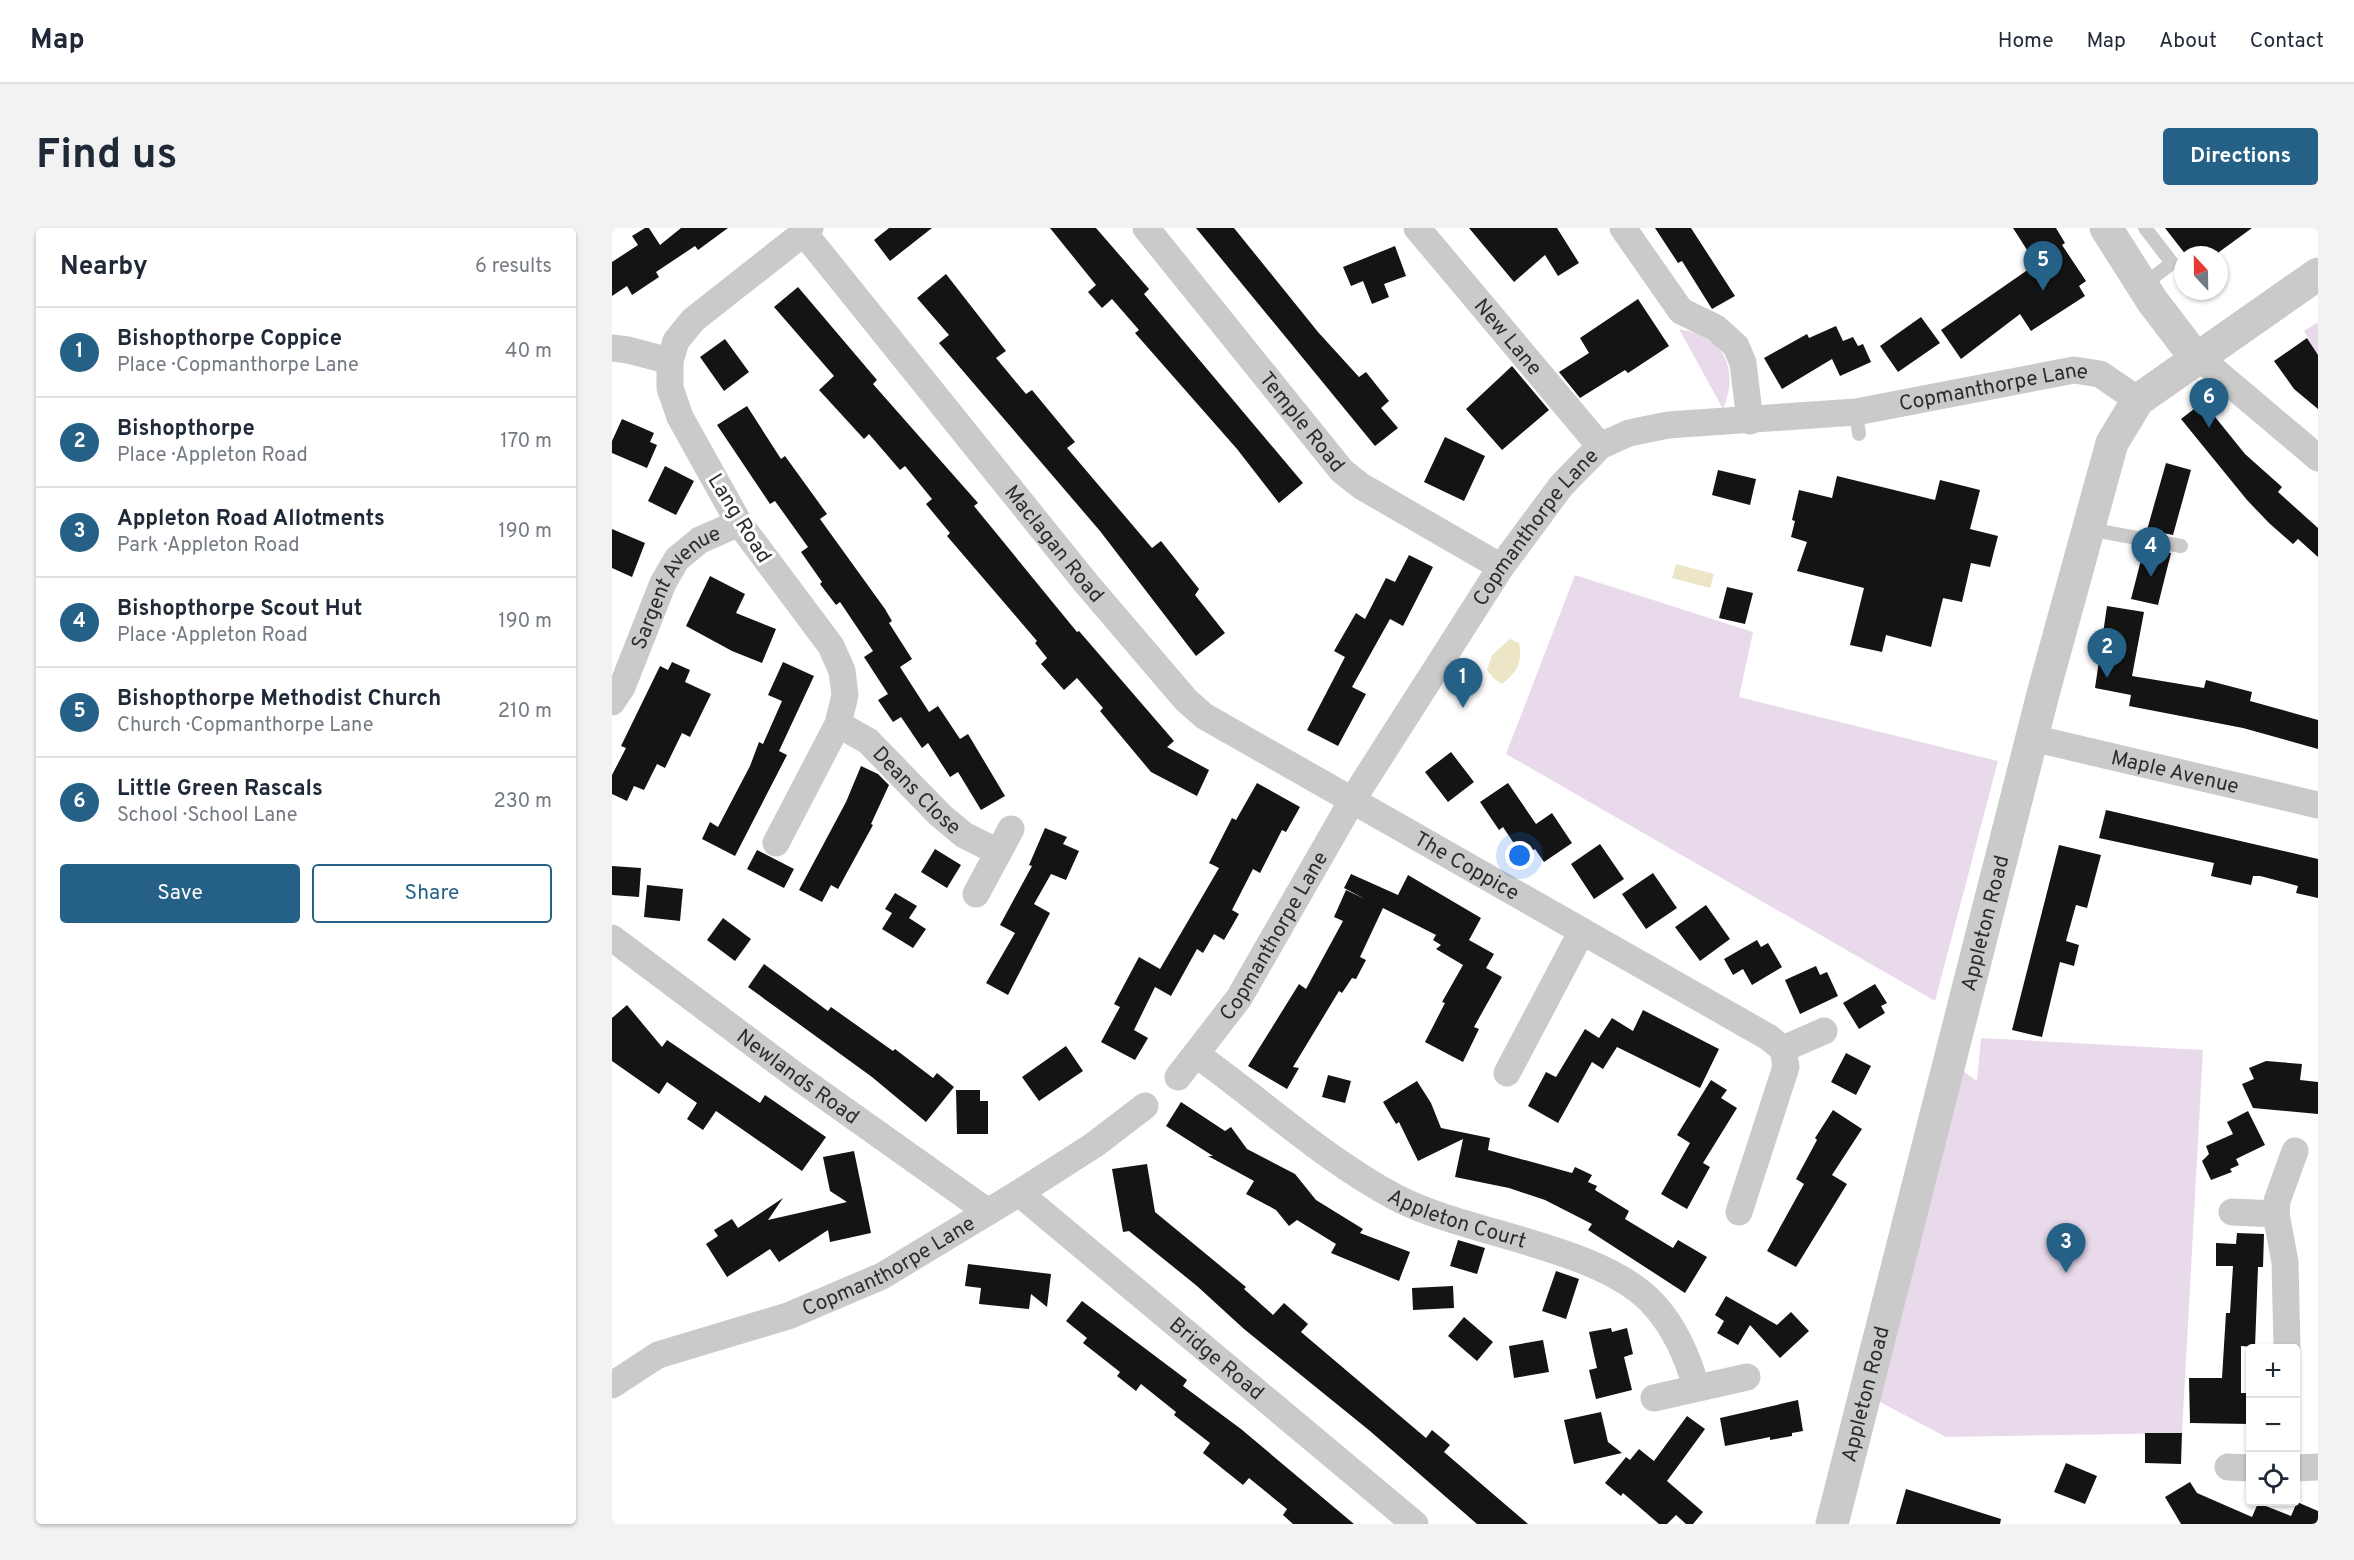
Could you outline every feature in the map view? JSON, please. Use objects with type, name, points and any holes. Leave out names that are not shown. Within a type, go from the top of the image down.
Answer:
[{"type":"street","name":"Temple Road","points":[[1146,228],[1342,471],[1361,486],[1501,567]]},
{"type":"street","name":"New Lane","points":[[1417,228],[1600,446]]},
{"type":"street","points":[[1623,228],[1681,311],[1716,328],[1736,346],[1743,363],[1750,421]]},
{"type":"street","points":[[2106,228],[2142,286],[2195,357],[2208,365],[2318,458]]},
{"type":"street","name":"Lang Road","points":[[776,843],[838,724],[845,695],[842,671],[831,646],[739,523],[680,417],[670,388],[670,361],[676,341],[693,320],[807,231]]},
{"type":"street","name":"Maclagan Road","points":[[807,231],[1071,564],[1186,700],[1204,716],[1353,799]]},
{"type":"street","name":"Appleton Road","points":[[1832,1524],[1893,1276],[2032,738],[2112,443],[2138,400],[2195,357],[2318,274]]},
{"type":"street","points":[[612,348],[670,361]]},
{"type":"street","name":"Copmanthorpe Lane","points":[[1178,1077],[1239,998],[1353,799],[1501,567],[1561,486],[1600,446],[1629,434],[1668,425],[1750,421],[1857,423],[2074,370],[2100,374],[2138,400]]},
{"type":"street","name":"Sargent Avenue","points":[[612,702],[630,668],[663,583],[677,559],[700,540],[739,523]]},
{"type":"street","name":"Deans Close","points":[[838,724],[868,741],[940,815],[964,835],[1005,841],[976,894]]},
{"type":"street","name":"Maple Avenue","points":[[2032,738],[2318,805]]},
{"type":"street","name":"The Coppice","points":[[1353,799],[1768,1037],[1783,1049]]},
{"type":"street","points":[[1507,1073],[1582,931]]},
{"type":"street","name":"Newlands Road","points":[[612,938],[795,1075],[987,1212]]},
{"type":"street","points":[[1739,1212],[1786,1067],[1783,1049],[1824,1031]]},
{"type":"street","name":"Appleton Court","points":[[1197,1055],[1299,1132],[1372,1184],[1399,1199],[1436,1215],[1599,1267],[1628,1284],[1655,1305],[1674,1333],[1689,1362],[1696,1387]]},
{"type":"street","name":"Copmanthorpe Lane","points":[[612,1385],[658,1355],[788,1316],[882,1276],[1094,1145],[1145,1106]]},
{"type":"street","points":[[2287,1344],[2285,1262],[2276,1214],[2277,1201],[2295,1151]]},
{"type":"street","name":"Bridge Road","points":[[1019,1193],[1415,1524]]},
{"type":"street","points":[[2232,1212],[2276,1214]]},
{"type":"street","points":[[1654,1398],[1746,1377]]},
{"type":"street","points":[[2300,1468],[2318,1467]]},
{"type":"lane","points":[[2142,286],[2172,263],[2145,228]]},
{"type":"lane","points":[[2088,529],[2181,546]]},
{"type":"shaded area","points":[[2318,322],[2318,355],[2304,331]]},
{"type":"shaded area","points":[[1679,329],[1707,339],[1724,356],[1730,380],[1723,409]]},
{"type":"shaded area","points":[[1676,564],[1714,574],[1710,588],[1672,578]]},
{"type":"shaded area","points":[[1575,575],[1753,632],[1739,697],[1998,761],[1935,1001],[1506,754]]},
{"type":"shaded area","points":[[1510,639],[1519,643],[1520,656],[1518,667],[1502,684],[1487,670],[1492,655]]},
{"type":"shaded area","points":[[1981,1038],[2203,1050],[2182,1433],[1946,1437],[1878,1401],[1959,1068],[1977,1081]]},
{"type":"building","points":[[649,228],[660,245],[681,228],[728,228],[698,250],[695,246],[656,272],[659,277],[632,295],[627,286],[612,296],[612,262],[638,245],[632,236]]},
{"type":"building","points":[[889,228],[932,228],[890,261],[874,240]]},
{"type":"building","points":[[1050,228],[1096,228],[1149,289],[1144,294],[1303,483],[1279,503],[1237,449],[1135,333],[1139,330],[1112,299],[1102,308],[1088,292],[1096,285]]},
{"type":"building","points":[[1196,228],[1234,228],[1318,332],[1359,377],[1366,372],[1389,401],[1381,408],[1398,428],[1375,446]]},
{"type":"building","points":[[1469,228],[1557,228],[1579,263],[1558,276],[1545,255],[1514,282]]},
{"type":"building","points":[[1655,228],[1691,228],[1735,296],[1712,309],[1682,261],[1678,263]]},
{"type":"building","points":[[2013,228],[2056,228],[2065,243],[2062,245],[2086,281],[2079,286],[2085,296],[2031,331],[2020,314],[1961,359],[1941,330],[2036,264]]},
{"type":"building","points":[[2165,228],[2252,228],[2227,246],[2179,246]]},
{"type":"building","points":[[1395,246],[1406,276],[1384,284],[1389,297],[1372,304],[1363,281],[1351,286],[1343,267]]},
{"type":"building","points":[[946,274],[1006,351],[996,358],[1026,394],[1032,390],[1075,442],[1067,448],[1152,548],[1161,541],[1199,589],[1195,595],[1225,633],[1196,656],[1100,531],[939,343],[949,335],[917,298]]},
{"type":"building","points":[[798,287],[877,380],[873,384],[978,503],[974,506],[1077,632],[1079,631],[1174,741],[1167,747],[1209,770],[1197,796],[1151,772],[1100,711],[1103,708],[1077,678],[1064,690],[1041,664],[1047,658],[1035,643],[1037,641],[947,536],[950,533],[926,504],[932,499],[905,466],[900,470],[869,434],[864,439],[819,390],[834,376],[774,307]]},
{"type":"building","points":[[1638,299],[1669,346],[1628,373],[1625,370],[1580,398],[1559,372],[1589,353],[1580,338]]},
{"type":"building","points":[[1921,317],[1940,343],[1898,372],[1880,346]]},
{"type":"building","points":[[1836,326],[1843,341],[1853,337],[1858,346],[1863,344],[1871,362],[1840,376],[1832,359],[1782,389],[1764,358],[1807,334],[1809,338]]},
{"type":"building","points":[[2307,338],[2318,355],[2318,409],[2294,389],[2274,361]]},
{"type":"building","points":[[725,339],[749,372],[724,391],[700,357]]},
{"type":"building","points":[[1512,366],[1549,410],[1502,450],[1466,409]]},
{"type":"building","points":[[2203,402],[2245,454],[2282,487],[2278,492],[2318,528],[2318,557],[2298,539],[2293,544],[2269,523],[2247,500],[2181,419]]},
{"type":"building","points":[[747,406],[781,459],[785,456],[827,514],[820,519],[885,609],[892,621],[889,623],[912,659],[900,667],[929,712],[938,706],[960,739],[968,734],[1005,796],[981,810],[958,772],[950,777],[928,743],[922,748],[901,717],[893,722],[878,700],[888,694],[864,657],[873,651],[840,602],[836,605],[820,584],[822,582],[801,552],[808,547],[775,501],[770,504],[717,425]]},
{"type":"building","points":[[622,419],[654,433],[650,442],[657,445],[647,468],[612,453],[612,441]]},
{"type":"building","points":[[1445,437],[1485,456],[1464,501],[1424,482]]},
{"type":"building","points":[[2166,463],[2191,470],[2173,535],[2147,530]]},
{"type":"building","points":[[665,466],[694,481],[676,515],[648,501]]},
{"type":"building","points":[[1718,470],[1756,479],[1750,505],[1712,495]]},
{"type":"building","points":[[1837,476],[1935,500],[1940,480],[1980,490],[1970,529],[1998,536],[1990,567],[1971,563],[1962,602],[1943,598],[1931,647],[1886,635],[1882,652],[1850,645],[1864,588],[1797,571],[1807,542],[1791,537],[1795,521],[1792,520],[1799,490],[1832,498]]},
{"type":"building","points":[[612,529],[645,543],[632,577],[612,568]]},
{"type":"building","points":[[2144,548],[2171,553],[2158,605],[2131,599]]},
{"type":"building","points":[[1409,555],[1433,567],[1403,626],[1390,619],[1352,687],[1366,694],[1338,746],[1307,730],[1345,657],[1334,651],[1356,613],[1365,619],[1386,578],[1395,582]]},
{"type":"building","points":[[710,576],[745,594],[736,613],[776,629],[762,663],[732,651],[686,626]]},
{"type":"building","points":[[1727,587],[1753,593],[1745,624],[1719,618]]},
{"type":"building","points":[[2107,606],[2144,612],[2132,676],[2204,688],[2206,680],[2252,692],[2250,701],[2318,720],[2318,749],[2243,728],[2129,706],[2131,695],[2095,688]]},
{"type":"building","points":[[672,662],[690,670],[685,682],[711,694],[690,737],[682,733],[665,768],[657,764],[644,790],[634,786],[627,801],[612,794],[612,775],[626,748],[621,746],[660,666],[668,670]]},
{"type":"building","points":[[783,662],[814,676],[779,751],[787,755],[735,856],[702,839],[710,822],[718,827],[750,766],[759,742],[763,744],[782,701],[768,695]]},
{"type":"building","points":[[1451,752],[1474,782],[1448,802],[1425,772]]},
{"type":"building","points":[[861,766],[878,774],[889,785],[871,824],[873,825],[838,889],[831,885],[822,902],[799,890],[846,802]]},
{"type":"building","points":[[1257,783],[1300,807],[1286,832],[1282,830],[1260,873],[1253,869],[1232,910],[1239,914],[1224,940],[1214,934],[1203,953],[1197,949],[1171,996],[1155,987],[1134,1030],[1148,1038],[1135,1060],[1101,1042],[1120,1007],[1114,1004],[1139,957],[1160,969],[1219,868],[1209,863],[1232,818],[1236,820]]},
{"type":"building","points":[[1508,783],[1536,824],[1552,813],[1572,843],[1544,862],[1535,849],[1523,857],[1503,827],[1499,830],[1480,802]]},
{"type":"building","points":[[2106,810],[2318,859],[2318,898],[2296,893],[2298,886],[2260,876],[2253,876],[2251,885],[2211,876],[2214,863],[2099,838]]},
{"type":"building","points":[[1045,828],[1067,837],[1063,844],[1079,851],[1066,880],[1051,874],[1034,904],[1050,913],[1008,995],[986,983],[1015,933],[1000,925],[1032,866],[1029,865]]},
{"type":"building","points":[[1600,844],[1624,879],[1594,899],[1571,864]]},
{"type":"building","points":[[2059,845],[2101,855],[2087,908],[2076,905],[2066,941],[2079,945],[2074,966],[2060,962],[2042,1037],[2012,1030]]},
{"type":"building","points":[[935,849],[961,865],[947,888],[921,872]]},
{"type":"building","points":[[757,850],[794,869],[784,888],[747,869]]},
{"type":"building","points":[[612,866],[641,868],[639,897],[612,895]]},
{"type":"building","points":[[1653,873],[1677,908],[1646,929],[1622,894]]},
{"type":"building","points":[[1351,874],[1398,895],[1408,875],[1481,918],[1469,940],[1494,954],[1486,968],[1502,977],[1474,1027],[1479,1029],[1463,1062],[1425,1042],[1445,1003],[1442,1002],[1463,965],[1436,949],[1441,945],[1433,940],[1436,935],[1383,908],[1360,957],[1366,960],[1356,979],[1352,978],[1342,993],[1339,991],[1293,1067],[1299,1068],[1287,1089],[1248,1066],[1299,984],[1306,989],[1343,921],[1334,917],[1346,890],[1365,899],[1344,888]]},
{"type":"building","points":[[647,885],[683,889],[680,921],[644,917]]},
{"type":"building","points":[[895,893],[917,906],[909,918],[926,929],[913,948],[882,929],[892,913],[885,909]]},
{"type":"building","points":[[1706,905],[1730,939],[1700,961],[1675,927]]},
{"type":"building","points":[[723,918],[751,939],[735,961],[707,940]]},
{"type":"building","points":[[1757,940],[1761,947],[1768,943],[1782,967],[1752,985],[1743,969],[1733,975],[1724,959]]},
{"type":"building","points":[[764,964],[828,1011],[831,1007],[893,1051],[895,1049],[933,1078],[937,1073],[954,1087],[926,1122],[872,1077],[748,987]]},
{"type":"building","points":[[1816,966],[1820,975],[1827,972],[1838,996],[1800,1014],[1785,980]]},
{"type":"building","points":[[1875,984],[1887,1003],[1881,1006],[1885,1013],[1859,1029],[1843,1003]]},
{"type":"building","points":[[627,1005],[662,1047],[667,1040],[760,1103],[765,1095],[826,1137],[802,1171],[716,1111],[703,1130],[687,1119],[697,1103],[667,1082],[659,1094],[612,1061],[612,1018]]},
{"type":"building","points":[[1643,1010],[1719,1049],[1700,1088],[1617,1047],[1603,1069],[1592,1062],[1558,1123],[1528,1106],[1546,1072],[1556,1077],[1585,1029],[1599,1038],[1612,1018],[1633,1031]]},
{"type":"building","points":[[1066,1046],[1083,1071],[1039,1101],[1022,1077]]},
{"type":"building","points":[[1846,1053],[1871,1066],[1856,1095],[1831,1082]]},
{"type":"building","points":[[2266,1061],[2302,1064],[2300,1080],[2318,1082],[2318,1114],[2253,1108],[2242,1084],[2254,1079],[2249,1068]]},
{"type":"building","points":[[1328,1075],[1351,1081],[1345,1103],[1322,1097]]},
{"type":"building","points":[[1711,1080],[1727,1090],[1721,1098],[1737,1108],[1703,1163],[1710,1167],[1687,1209],[1661,1194],[1690,1143],[1677,1135]]},
{"type":"building","points":[[1417,1081],[1431,1103],[1441,1128],[1490,1138],[1488,1150],[1572,1173],[1575,1167],[1592,1175],[1588,1182],[1597,1186],[1595,1190],[1629,1211],[1625,1219],[1673,1248],[1678,1240],[1707,1257],[1685,1293],[1588,1230],[1592,1224],[1545,1200],[1509,1188],[1455,1177],[1463,1139],[1418,1161],[1399,1122],[1396,1124],[1383,1102]]},
{"type":"building","points":[[956,1090],[980,1090],[980,1101],[988,1101],[988,1134],[957,1134]]},
{"type":"building","points":[[1181,1102],[1225,1131],[1231,1127],[1247,1149],[1295,1174],[1316,1200],[1363,1229],[1360,1233],[1410,1252],[1399,1281],[1331,1253],[1336,1244],[1297,1220],[1289,1226],[1276,1210],[1246,1194],[1254,1181],[1208,1156],[1213,1156],[1166,1126]]},
{"type":"building","points":[[1833,1110],[1862,1129],[1832,1175],[1847,1184],[1796,1267],[1767,1251],[1804,1184],[1796,1179],[1817,1140],[1815,1138]]},
{"type":"building","points":[[2248,1111],[2265,1145],[2236,1159],[2239,1165],[2230,1169],[2232,1172],[2211,1180],[2202,1161],[2209,1154],[2206,1146],[2233,1134],[2227,1122]]},
{"type":"building","points":[[854,1151],[871,1233],[830,1242],[828,1230],[779,1262],[770,1249],[727,1277],[706,1244],[718,1236],[714,1230],[732,1219],[738,1228],[783,1198],[768,1220],[847,1202],[830,1191],[823,1157]]},
{"type":"building","points":[[1147,1164],[1155,1212],[1246,1287],[1244,1289],[1273,1315],[1284,1303],[1308,1324],[1301,1332],[1426,1438],[1432,1430],[1450,1445],[1444,1452],[1528,1524],[1477,1524],[1370,1431],[1244,1329],[1197,1286],[1129,1231],[1123,1232],[1112,1169]]},
{"type":"building","points":[[2237,1233],[2264,1234],[2263,1267],[2258,1267],[2255,1344],[2241,1346],[2241,1393],[2246,1393],[2246,1424],[2190,1423],[2189,1378],[2222,1378],[2226,1313],[2230,1313],[2233,1266],[2216,1266],[2216,1243],[2236,1244]]},
{"type":"building","points":[[1458,1240],[1485,1248],[1477,1274],[1450,1266]]},
{"type":"building","points":[[968,1264],[1051,1274],[1047,1307],[1031,1294],[1029,1309],[979,1304],[981,1288],[965,1286]]},
{"type":"building","points":[[1556,1271],[1579,1279],[1566,1319],[1542,1311]]},
{"type":"building","points":[[1453,1286],[1454,1308],[1413,1310],[1412,1288]]},
{"type":"building","points":[[1726,1296],[1777,1325],[1791,1312],[1809,1331],[1780,1358],[1750,1325],[1738,1345],[1717,1333],[1724,1321],[1715,1315]]},
{"type":"building","points":[[1082,1301],[1187,1380],[1183,1386],[1241,1429],[1354,1524],[1293,1524],[1283,1515],[1287,1509],[1249,1478],[1243,1485],[1203,1453],[1210,1443],[1174,1415],[1176,1412],[1141,1384],[1136,1391],[1117,1376],[1120,1372],[1083,1343],[1087,1338],[1066,1321]]},
{"type":"building","points":[[1464,1317],[1493,1342],[1477,1361],[1448,1336]]},
{"type":"building","points":[[1611,1328],[1612,1332],[1627,1328],[1633,1354],[1624,1357],[1632,1390],[1596,1399],[1589,1370],[1597,1368],[1589,1332]]},
{"type":"building","points":[[1543,1340],[1549,1372],[1514,1378],[1509,1346]]},
{"type":"building","points":[[1798,1400],[1803,1431],[1792,1433],[1792,1436],[1770,1440],[1770,1437],[1725,1446],[1720,1418]]},
{"type":"building","points":[[1601,1412],[1608,1442],[1622,1453],[1574,1464],[1564,1420]]},
{"type":"building","points":[[1687,1416],[1705,1429],[1667,1481],[1703,1512],[1693,1524],[1686,1524],[1676,1515],[1667,1524],[1659,1524],[1623,1493],[1621,1496],[1605,1483],[1626,1457],[1630,1460],[1639,1449],[1654,1461]]},
{"type":"building","points":[[2145,1433],[2182,1433],[2181,1464],[2145,1463]]},
{"type":"building","points":[[2066,1463],[2097,1476],[2085,1504],[2054,1492]]},
{"type":"building","points":[[2190,1482],[2197,1493],[2252,1517],[2257,1506],[2266,1506],[2291,1516],[2295,1506],[2300,1506],[2300,1503],[2318,1511],[2318,1524],[2181,1524],[2165,1497]]},
{"type":"building","points":[[1906,1489],[2001,1519],[2000,1524],[1896,1524]]},
{"type":"place","name":"Bishopthorpe Methodist Church","points":[[2043,291]]},
{"type":"place","name":"Little Green Rascals","points":[[2209,428]]},
{"type":"place","name":"Bishopthorpe Scout Hut","points":[[2151,577]]},
{"type":"place","name":"Bishopthorpe","points":[[2107,678]]},
{"type":"place","name":"Bishopthorpe Coppice","points":[[1463,708]]},
{"type":"place","name":"Appleton Road Allotments","points":[[2066,1273]]}]
